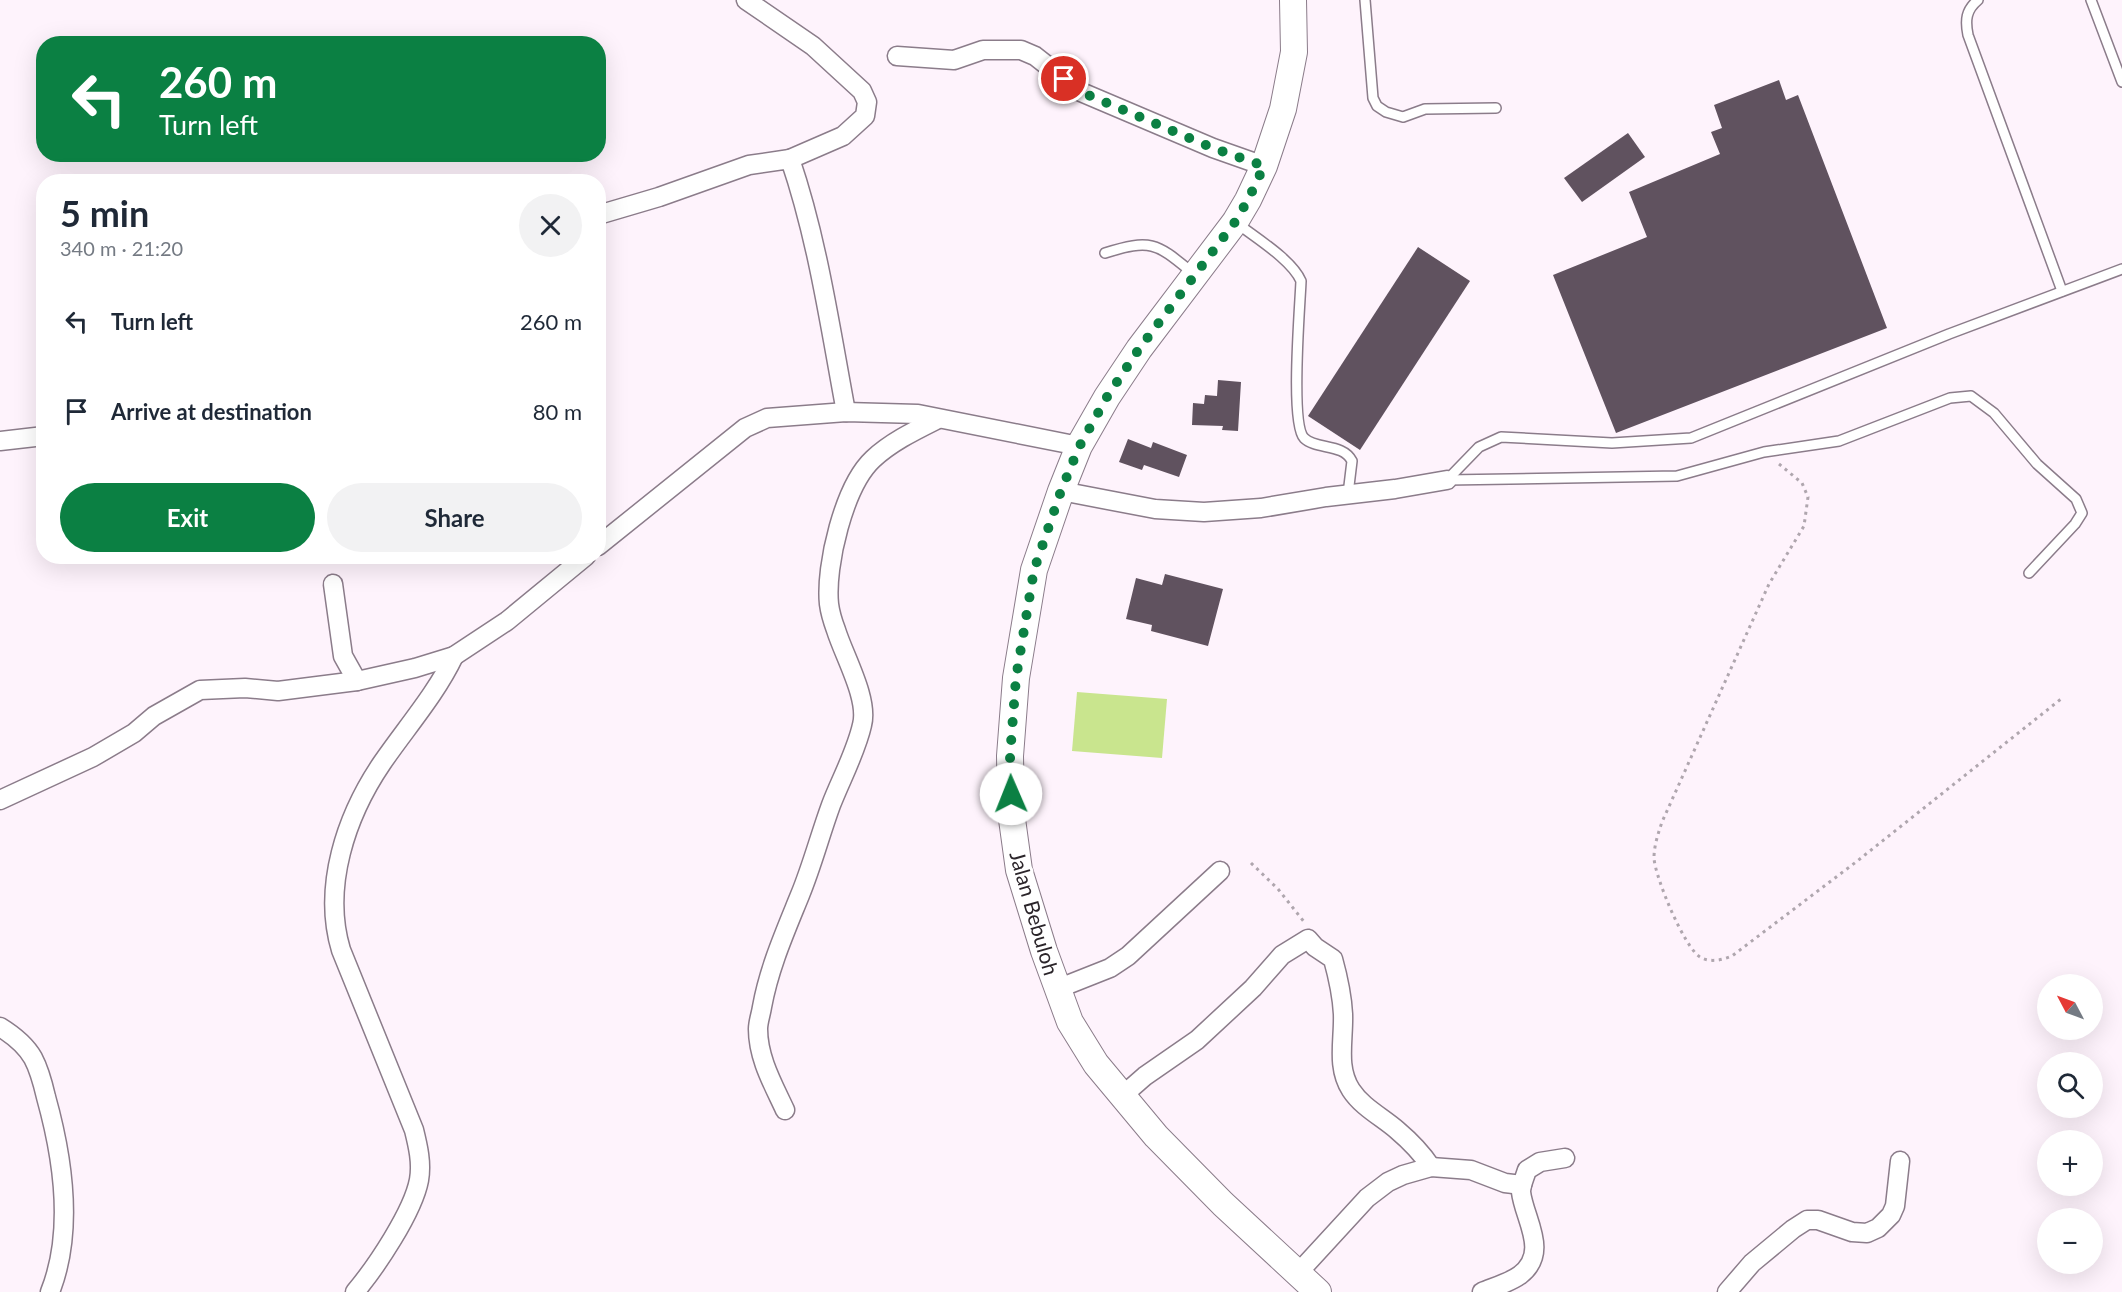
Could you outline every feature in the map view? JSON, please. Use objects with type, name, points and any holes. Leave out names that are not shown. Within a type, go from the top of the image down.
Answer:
[{"type":"main road","name":"Jalan Bebuloh","points":[[1293,0],[1294,52],[1283,109],[1264,166],[1248,200],[1235,222],[1139,349],[1107,397],[1079,447],[1061,491],[1034,570],[1016,678],[1010,756],[1011,812],[1020,870],[1057,989],[1070,1022],[1080,1039],[1121,1096],[1156,1136],[1223,1204],[1318,1292]]},
{"type":"street","points":[[606,213],[659,197],[749,165],[790,159],[843,136],[865,116],[867,102],[862,91],[813,46],[746,0]]},
{"type":"street","points":[[897,56],[954,60],[983,50],[1022,50],[1035,56],[1081,92],[1213,148],[1264,166]]},
{"type":"street","points":[[790,159],[801,193],[819,269],[846,412]]},
{"type":"street","points":[[606,540],[745,428],[767,418],[846,412],[918,414],[1079,447]]},
{"type":"street","points":[[785,1110],[762,1060],[758,1028],[766,987],[778,948],[808,876],[830,808],[863,724],[860,692],[829,605],[829,577],[833,553],[849,497],[861,474],[872,460],[890,446],[938,419]]},
{"type":"street","points":[[0,441],[36,437]]},
{"type":"street","points":[[1061,491],[1155,510],[1204,512],[1261,508],[1447,480]]},
{"type":"street","points":[[0,800],[93,757],[134,733],[154,716],[200,690],[245,688],[278,690],[357,681],[415,668],[454,656],[507,621],[576,564]]},
{"type":"street","points":[[333,584],[343,656],[357,681]]},
{"type":"street","points":[[355,1292],[382,1255],[411,1203],[419,1180],[420,1154],[414,1130],[341,950],[336,932],[336,880],[353,814],[381,765],[444,675],[454,656]]},
{"type":"street","points":[[1057,989],[1110,968],[1128,956],[1220,871]]},
{"type":"street","points":[[1121,1096],[1145,1076],[1197,1040],[1252,988],[1282,955],[1308,939],[1315,947],[1333,959],[1336,969],[1341,989],[1343,1014],[1341,1054],[1348,1085],[1370,1109],[1398,1130],[1421,1152],[1431,1167]]},
{"type":"street","points":[[0,1027],[22,1043],[33,1058],[41,1076],[54,1126],[60,1164],[63,1233],[60,1260],[50,1292]]},
{"type":"street","points":[[1482,1292],[1522,1274],[1532,1259],[1533,1237],[1521,1192],[1527,1170],[1540,1162],[1565,1158]]},
{"type":"street","points":[[1727,1292],[1752,1263],[1792,1229],[1807,1220],[1818,1220],[1851,1232],[1867,1233],[1878,1228],[1891,1215],[1895,1206],[1900,1161]]},
{"type":"street","points":[[1298,1273],[1367,1198],[1388,1182],[1431,1167],[1471,1170],[1505,1183],[1522,1185]]},
{"type":"lane","points":[[1365,0],[1373,99],[1377,106],[1386,112],[1403,117],[1425,109],[1496,108]]},
{"type":"lane","points":[[1978,0],[1966,15],[1968,35],[2062,291]]},
{"type":"lane","points":[[2091,0],[2122,82]]},
{"type":"lane","points":[[1235,222],[1272,250],[1298,274],[1301,281],[1297,345],[1297,418],[1303,436],[1311,443],[1336,449],[1350,457],[1352,461],[1348,494]]},
{"type":"lane","points":[[1105,253],[1126,247],[1149,245],[1163,249],[1195,275]]},
{"type":"lane","points":[[1447,480],[1479,447],[1501,436],[1612,444],[1691,438],[2122,269]]},
{"type":"lane","points":[[1447,480],[1677,476],[1764,452],[1839,441],[1950,398],[1971,396],[1994,413],[2037,464],[2080,505],[2082,513],[2075,524],[2029,573]]},
{"type":"path","points":[[1764,452],[1802,483],[1808,497],[1804,526],[1770,584],[1662,822],[1655,846],[1656,875],[1686,941],[1700,957],[1716,960],[1732,956],[1856,862],[2061,699]]},
{"type":"path","points":[[1251,863],[1278,889],[1303,920],[1308,939]]},
{"type":"green space","points":[[1077,692],[1167,699],[1162,758],[1072,751]]},
{"type":"building","points":[[1779,80],[1786,100],[1798,95],[1887,328],[1616,433],[1553,275],[1647,237],[1629,192],[1720,154],[1711,132],[1722,128],[1714,105]]},
{"type":"building","points":[[1628,133],[1645,157],[1582,202],[1564,178]]},
{"type":"building","points":[[1418,247],[1470,281],[1360,450],[1308,416]]},
{"type":"building","points":[[1218,380],[1241,382],[1238,431],[1222,430],[1223,426],[1192,425],[1193,403],[1204,404],[1205,395],[1217,396]]},
{"type":"building","points":[[1128,439],[1151,448],[1153,442],[1187,455],[1179,477],[1144,465],[1142,470],[1119,462]]},
{"type":"building","points":[[1165,574],[1223,589],[1208,646],[1151,631],[1152,625],[1126,619],[1136,578],[1162,585]]},
{"type":"route","points":[[1011,794],[1010,756],[1016,678],[1034,570],[1061,491],[1079,447],[1107,397],[1139,349],[1235,222],[1264,166],[1213,148],[1081,92],[1064,79]]}]
